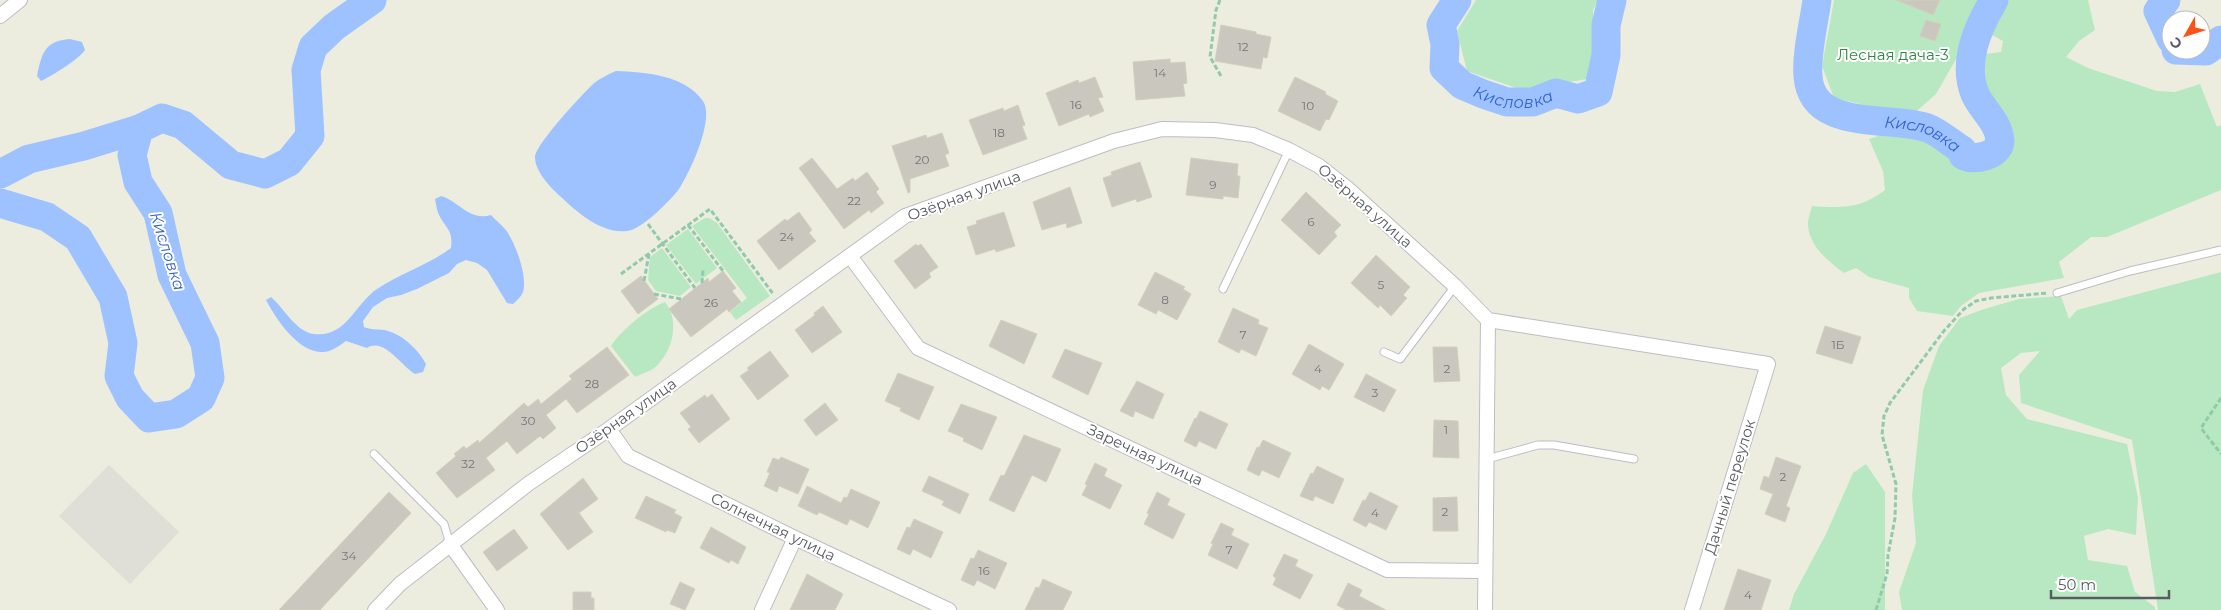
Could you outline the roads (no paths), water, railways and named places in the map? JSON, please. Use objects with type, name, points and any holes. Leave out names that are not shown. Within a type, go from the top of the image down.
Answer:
[{"type":"street","points":[[0,16],[20,0]]},
{"type":"street","name":"Озёрная улица","points":[[375,610],[400,584],[528,484],[609,429],[906,216],[1114,141],[1158,130],[1215,130],[1253,135],[1289,150],[1319,166],[1347,188],[1456,286],[1488,320]]},
{"type":"street","name":"Заречная улица","points":[[850,256],[918,348],[1387,570],[1485,571]]},
{"type":"street","points":[[1485,610],[1488,320]]},
{"type":"street","name":"Дачный переулок","points":[[1488,320],[1768,364],[1692,610]]},
{"type":"street","name":"Солнечная улица","points":[[609,429],[628,456],[794,538],[949,610]]},
{"type":"street","points":[[762,610],[794,538]]},
{"type":"street","points":[[450,544],[497,610]]},
{"type":"lane","points":[[1223,289],[1289,150]]},
{"type":"lane","points":[[2056,293],[2130,271],[2221,250]]},
{"type":"lane","points":[[1384,352],[1400,359],[1456,286]]},
{"type":"lane","points":[[1487,458],[1538,445],[1554,445],[1634,459]]},
{"type":"lane","points":[[374,454],[444,524],[450,544]]},
{"type":"water","points":[[70,39],[82,42],[85,50],[71,62],[41,81],[37,76],[46,49],[55,42]]},
{"type":"water","points":[[616,71],[639,72],[675,80],[695,92],[703,101],[706,109],[704,132],[700,145],[679,189],[640,226],[627,231],[618,231],[600,226],[575,209],[544,179],[535,157],[550,132],[585,92],[597,81]]},
{"type":"water","points":[[441,196],[471,213],[483,216],[491,215],[509,235],[520,259],[524,278],[523,292],[513,304],[507,303],[487,270],[477,263],[466,260],[457,264],[449,273],[417,289],[387,298],[373,307],[363,321],[364,327],[397,334],[408,342],[426,364],[423,372],[415,374],[380,346],[367,348],[346,341],[331,350],[321,352],[304,346],[281,325],[266,300],[271,297],[302,329],[314,334],[325,334],[334,331],[349,319],[369,295],[377,289],[451,248],[449,230],[439,215],[436,205],[435,199]]},
{"type":"waterway","name":"Кисловка","points":[[0,203],[47,217],[78,238],[113,297],[123,343],[119,376],[130,398],[149,418],[176,414],[201,398],[210,378],[205,343],[172,275],[158,213],[138,182],[132,155],[139,129],[162,118],[183,125],[231,165],[265,174],[289,162],[310,136],[306,70],[313,47],[334,27],[372,0]]},
{"type":"waterway","name":"Кисловка","points":[[1457,0],[1441,25],[1445,44],[1444,68],[1462,85],[1507,102],[1533,102],[1556,93],[1578,99],[1598,92],[1606,55],[1606,25],[1612,0]]},
{"type":"waterway","name":"Кисловка","points":[[1817,0],[1809,49],[1808,76],[1813,94],[1824,107],[1857,119],[1915,125],[1930,129],[1962,150],[1963,155],[1973,158],[1985,156],[1996,150],[2000,141],[1997,128],[1975,94],[1970,70],[1971,57],[1978,33],[1994,0]]},
{"type":"waterway","name":"Кисловка","points":[[2161,17],[2158,11],[2166,0]]},
{"type":"waterway","name":"Кисловка","points":[[2211,47],[2221,40]]},
{"type":"waterway","points":[[0,174],[29,159],[84,146],[139,129]]},
{"type":"park label","name":"Лесная дача-3","points":[[1893,55]]}]
